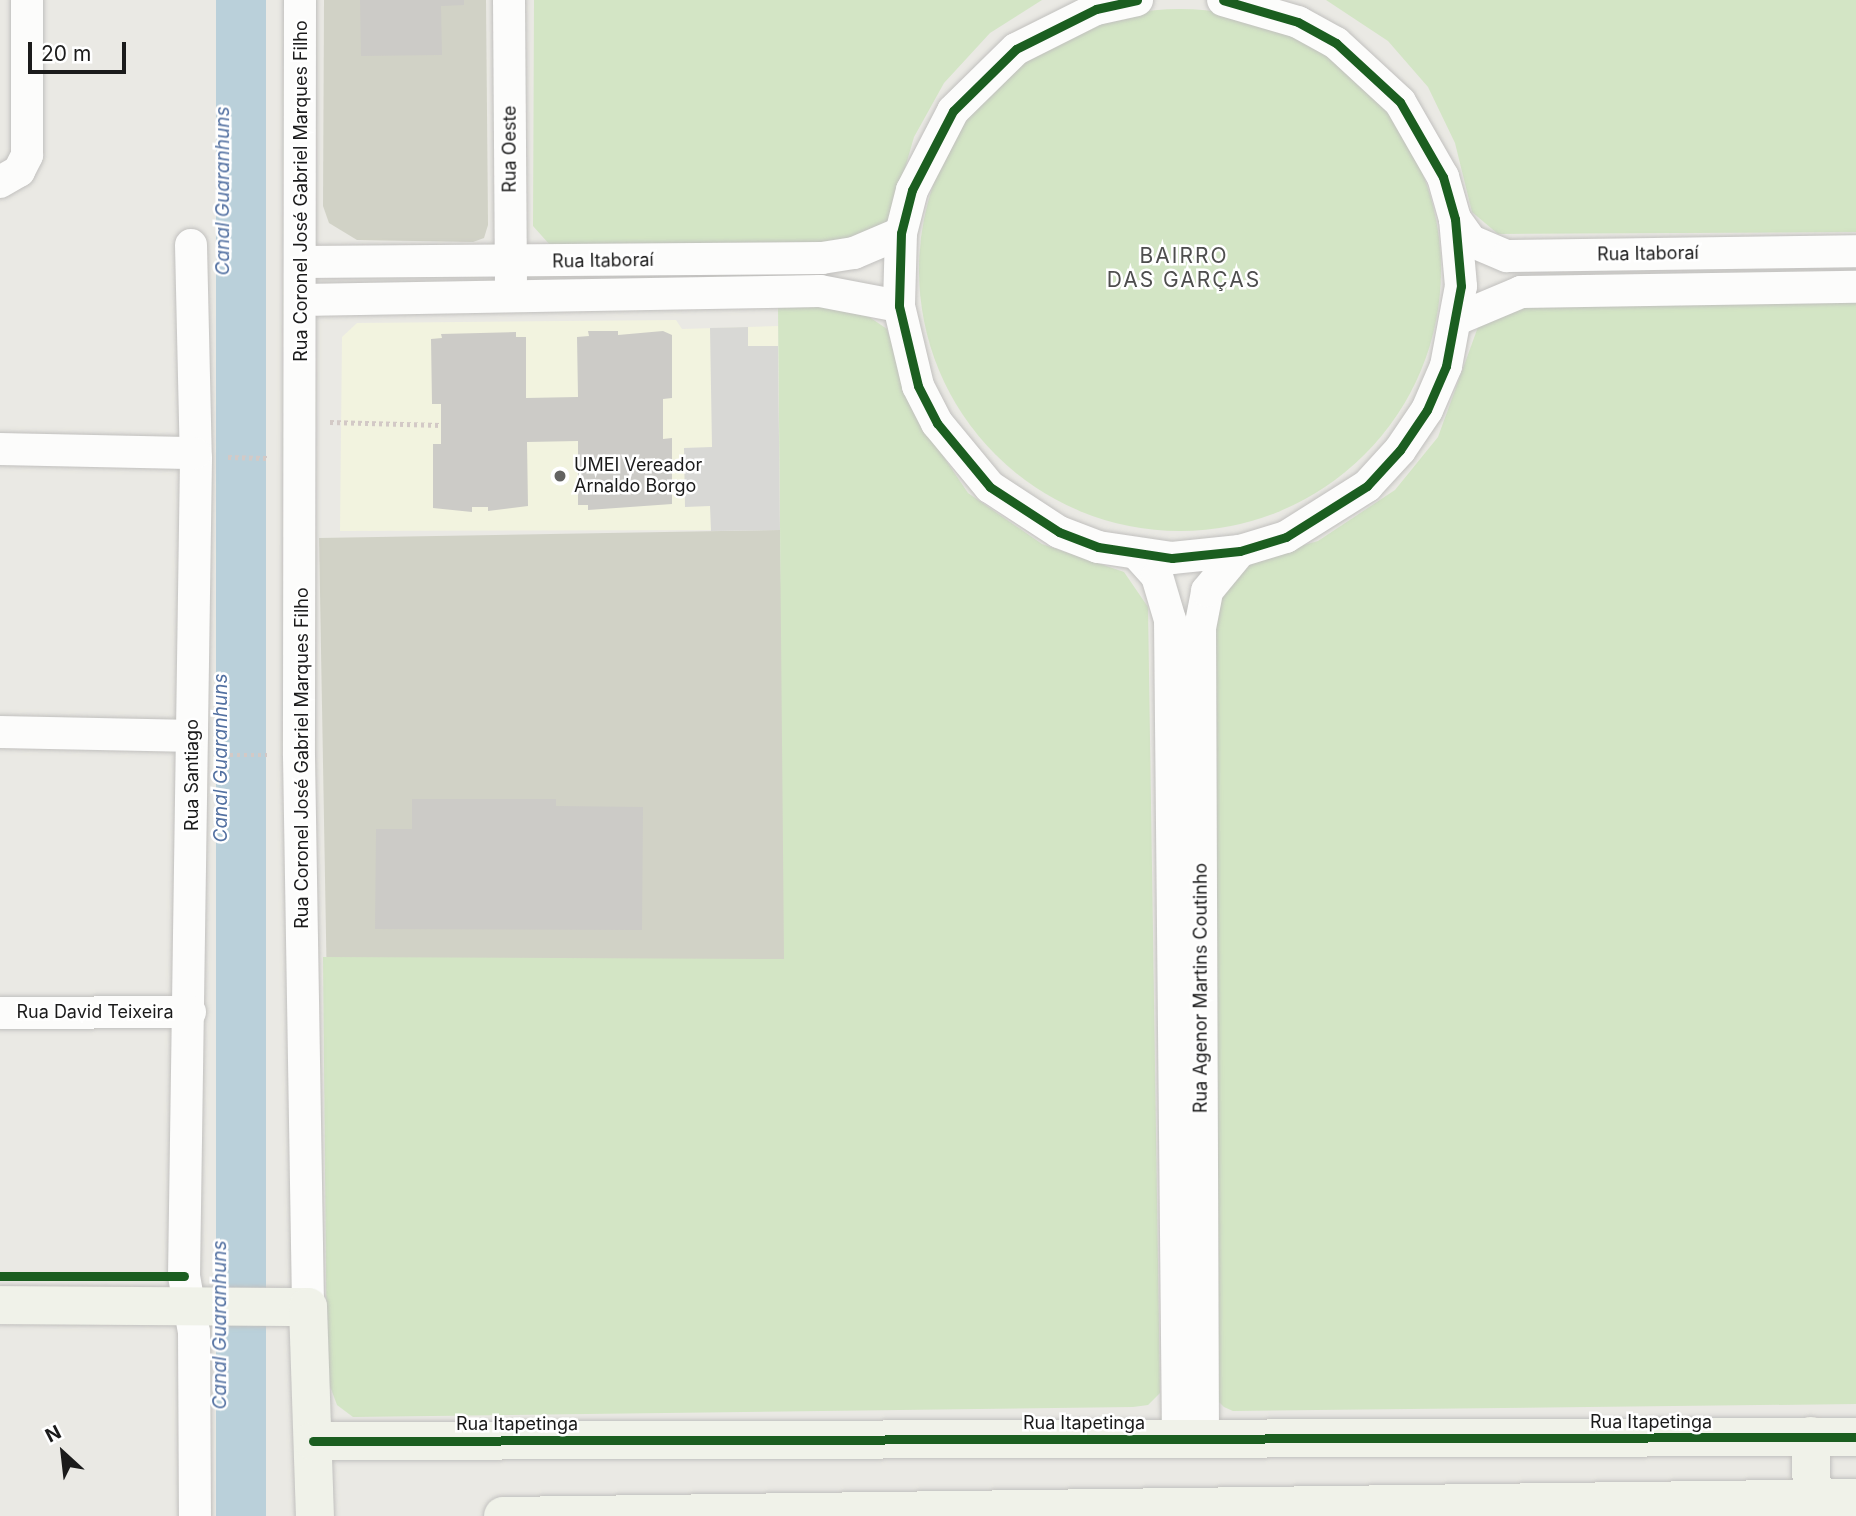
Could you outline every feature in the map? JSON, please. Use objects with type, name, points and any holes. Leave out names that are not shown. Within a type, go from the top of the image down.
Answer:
[{"type":"street","points":[[0,182],[19,171],[27,155],[27,0]]},
{"type":"street","name":"Rua Coronel José Gabriel Marques Filho","points":[[300,0],[303,422],[299,755],[299,1308],[313,1441],[315,1516]]},
{"type":"street","name":"Rua Oeste","points":[[509,0],[511,298]]},
{"type":"street","points":[[1136,0],[1055,26],[982,77],[929,149],[901,233],[899,306],[918,386],[945,434],[990,487],[1059,532],[1139,556],[1240,551],[1286,537],[1329,514],[1367,486],[1400,450],[1437,388],[1457,319],[1461,286],[1455,219],[1424,138],[1370,70],[1298,22],[1223,0]]},
{"type":"street","name":"Rua Itaboraí","points":[[1455,219],[1471,241],[1507,256],[1856,250]]},
{"type":"street","name":"Rua Itaboraí","points":[[301,262],[822,258],[855,253],[901,233]]},
{"type":"street","name":"Rua Santiago","points":[[191,245],[209,455],[192,736],[184,1276],[201,1305],[195,1516]]},
{"type":"street","name":"Rua Itaboraí","points":[[1457,319],[1521,292],[1856,287]]},
{"type":"street","name":"Rua Itaboraí","points":[[302,300],[820,291],[899,306]]},
{"type":"street","points":[[0,449],[209,455]]},
{"type":"street","name":"Rua Agenor Martins Coutinho","points":[[1190,1438],[1200,628],[1206,591],[1240,551]]},
{"type":"street","name":"Rua Agenor Martins Coutinho","points":[[1139,556],[1157,576],[1170,620],[1190,1438]]},
{"type":"street","points":[[0,732],[192,736]]},
{"type":"street","name":"Rua David Teixeira","points":[[0,1013],[190,1012]]},
{"type":"street","points":[[0,1305],[299,1308]]},
{"type":"street","points":[[1811,1436],[1812,1507]]},
{"type":"street","name":"Rua Itapetinga","points":[[313,1441],[1856,1437]]},
{"type":"street","points":[[503,1516],[1812,1507],[1856,1499]]},
{"type":"path","points":[[303,422],[441,425]]},
{"type":"path","points":[[209,455],[269,458]]},
{"type":"path","points":[[218,754],[270,755]]},
{"type":"shaded area","points":[[324,0],[486,0],[488,225],[484,238],[473,242],[357,240],[329,223],[323,206]]},
{"type":"shaded area","name":"UMEI Vereador Arnaldo Borgo","points":[[676,320],[682,329],[778,326],[780,530],[340,531],[342,337],[357,323]]},
{"type":"shaded area","points":[[748,327],[748,346],[778,346],[780,530],[711,531],[710,506],[685,507],[684,448],[712,447],[710,328]]},
{"type":"shaded area","points":[[780,530],[787,959],[327,967],[319,538]]},
{"type":"green space","points":[[534,0],[1042,0],[990,33],[944,83],[914,137],[890,220],[861,242],[550,245],[533,226]]},
{"type":"green space","points":[[1326,0],[1856,0],[1856,232],[1498,234],[1472,212],[1455,143],[1428,87],[1388,41]]},
{"type":"green space","points":[[1180,9],[1231,14],[1280,29],[1325,53],[1346,68],[1382,104],[1410,147],[1430,194],[1440,244],[1441,270],[1436,321],[1421,370],[1397,415],[1382,436],[1346,472],[1303,500],[1256,520],[1206,530],[1180,531],[1129,526],[1080,511],[1035,487],[1014,472],[978,436],[950,393],[930,346],[920,296],[919,270],[924,219],[939,170],[963,125],[978,104],[1014,68],[1057,40],[1104,20],[1154,10]]},
{"type":"green space","points":[[1856,297],[1856,1404],[1233,1411],[1224,1407],[1217,1400],[1213,604],[1245,562],[1318,541],[1395,490],[1438,437],[1478,327],[1500,308]]},
{"type":"green space","points":[[853,306],[887,329],[914,413],[968,493],[1042,544],[1124,572],[1148,607],[1160,1393],[1148,1405],[1133,1407],[353,1417],[337,1405],[327,1378],[323,957],[784,959],[778,307]]},
{"type":"water","name":"Canal Guaranhuns","points":[[216,0],[266,0],[266,1516],[216,1516]]},
{"type":"building","points":[[360,0],[464,0],[464,5],[441,6],[442,55],[361,56]]},
{"type":"building","points":[[588,331],[618,331],[618,335],[663,331],[672,335],[672,398],[663,399],[663,439],[672,438],[672,504],[588,510],[588,505],[578,505],[578,441],[527,442],[528,506],[488,511],[488,507],[472,507],[472,512],[433,508],[433,444],[441,444],[441,404],[432,404],[431,339],[442,338],[441,334],[516,332],[516,337],[526,337],[526,398],[578,397],[577,337],[589,336]]},
{"type":"building","points":[[412,799],[556,799],[556,806],[643,807],[642,930],[375,929],[376,829],[412,829]]},
{"type":"cycle path","points":[[1137,0],[1096,9],[1016,49],[953,111],[912,190],[901,233],[899,306],[918,386],[937,423],[990,487],[1059,532],[1098,547],[1172,558],[1240,551],[1286,537],[1367,486],[1400,450],[1427,410],[1446,366],[1461,286],[1455,219],[1443,177],[1400,102],[1336,43],[1298,22],[1223,0]]},
{"type":"cycle path","points":[[0,1276],[184,1276]]},
{"type":"cycle path","points":[[313,1441],[1856,1437]]},
{"type":"place","name":"UMEI Vereador Arnaldo Borgo","points":[[560,476]]},
{"type":"district","name":"BAIRRO DAS GARÇAS","points":[[1184,268]]}]
